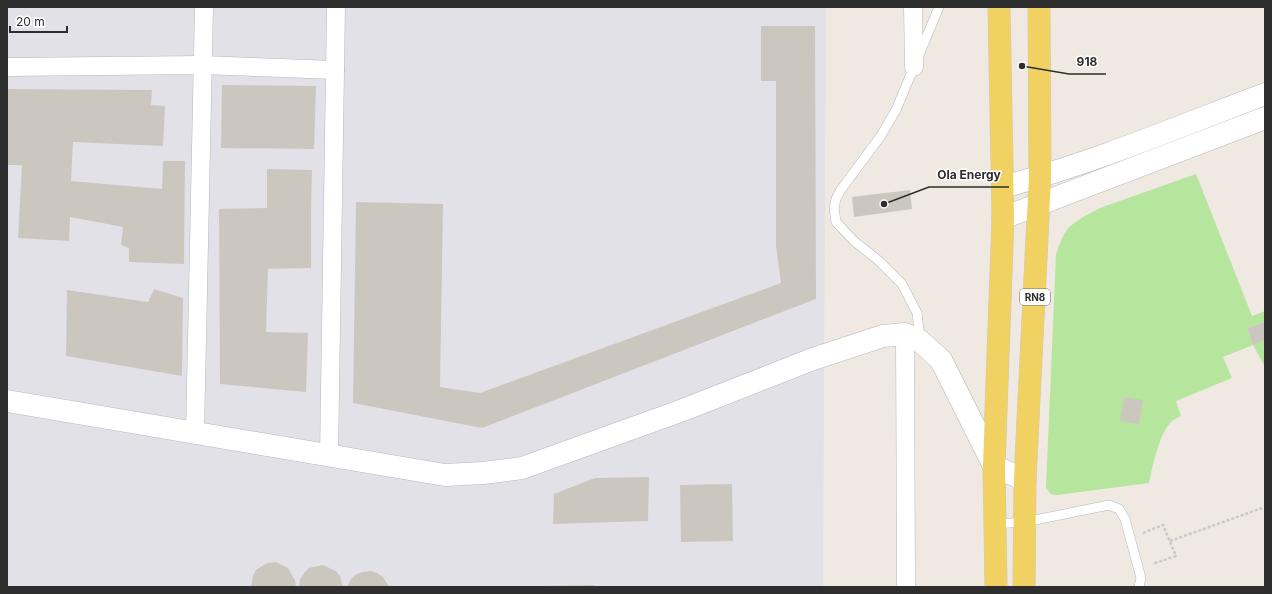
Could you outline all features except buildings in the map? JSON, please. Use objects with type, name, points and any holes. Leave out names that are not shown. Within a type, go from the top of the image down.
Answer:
[{"type":"main road","points":[[996,587],[994,466],[1003,218],[999,7]]},
{"type":"main road","name":"RN8","points":[[1024,587],[1025,480],[1040,177],[1039,7]]},
{"type":"street","points":[[195,433],[204,7]]},
{"type":"street","points":[[329,456],[336,7]]},
{"type":"street","points":[[913,7],[914,67]]},
{"type":"street","points":[[7,66],[202,65],[335,70]]},
{"type":"street","points":[[1003,187],[1092,160],[1265,94]]},
{"type":"street","points":[[1003,218],[1265,118]]},
{"type":"street","points":[[7,400],[445,475],[483,474],[522,468],[683,410],[820,356],[883,336],[913,338],[941,360],[994,466],[1025,480]]},
{"type":"street","points":[[906,587],[913,338]]},
{"type":"lane","points":[[913,338],[917,313],[902,284],[879,261],[854,241],[839,226],[836,222],[834,208],[840,191],[880,137],[896,110],[939,7]]},
{"type":"lane","points":[[995,524],[1025,522],[1109,505],[1119,509],[1125,519],[1141,578],[1139,587]]},
{"type":"path","points":[[1170,541],[1265,507]]},
{"type":"path","points":[[1130,538],[1163,525],[1176,556],[1138,568]]},
{"type":"shaded area","points":[[7,7],[826,7],[823,587],[7,587]]},
{"type":"green space","points":[[1196,174],[1252,316],[1265,311],[1265,322],[1247,328],[1253,344],[1265,340],[1265,367],[1253,345],[1223,357],[1232,378],[1176,401],[1181,416],[1172,421],[1163,433],[1152,467],[1149,483],[1057,495],[1051,494],[1046,488],[1056,254],[1062,238],[1069,227],[1083,217],[1100,208]]},
{"type":"place","name":"918","points":[[1022,66]]},
{"type":"place","name":"Ola Energy","points":[[884,204]]}]
